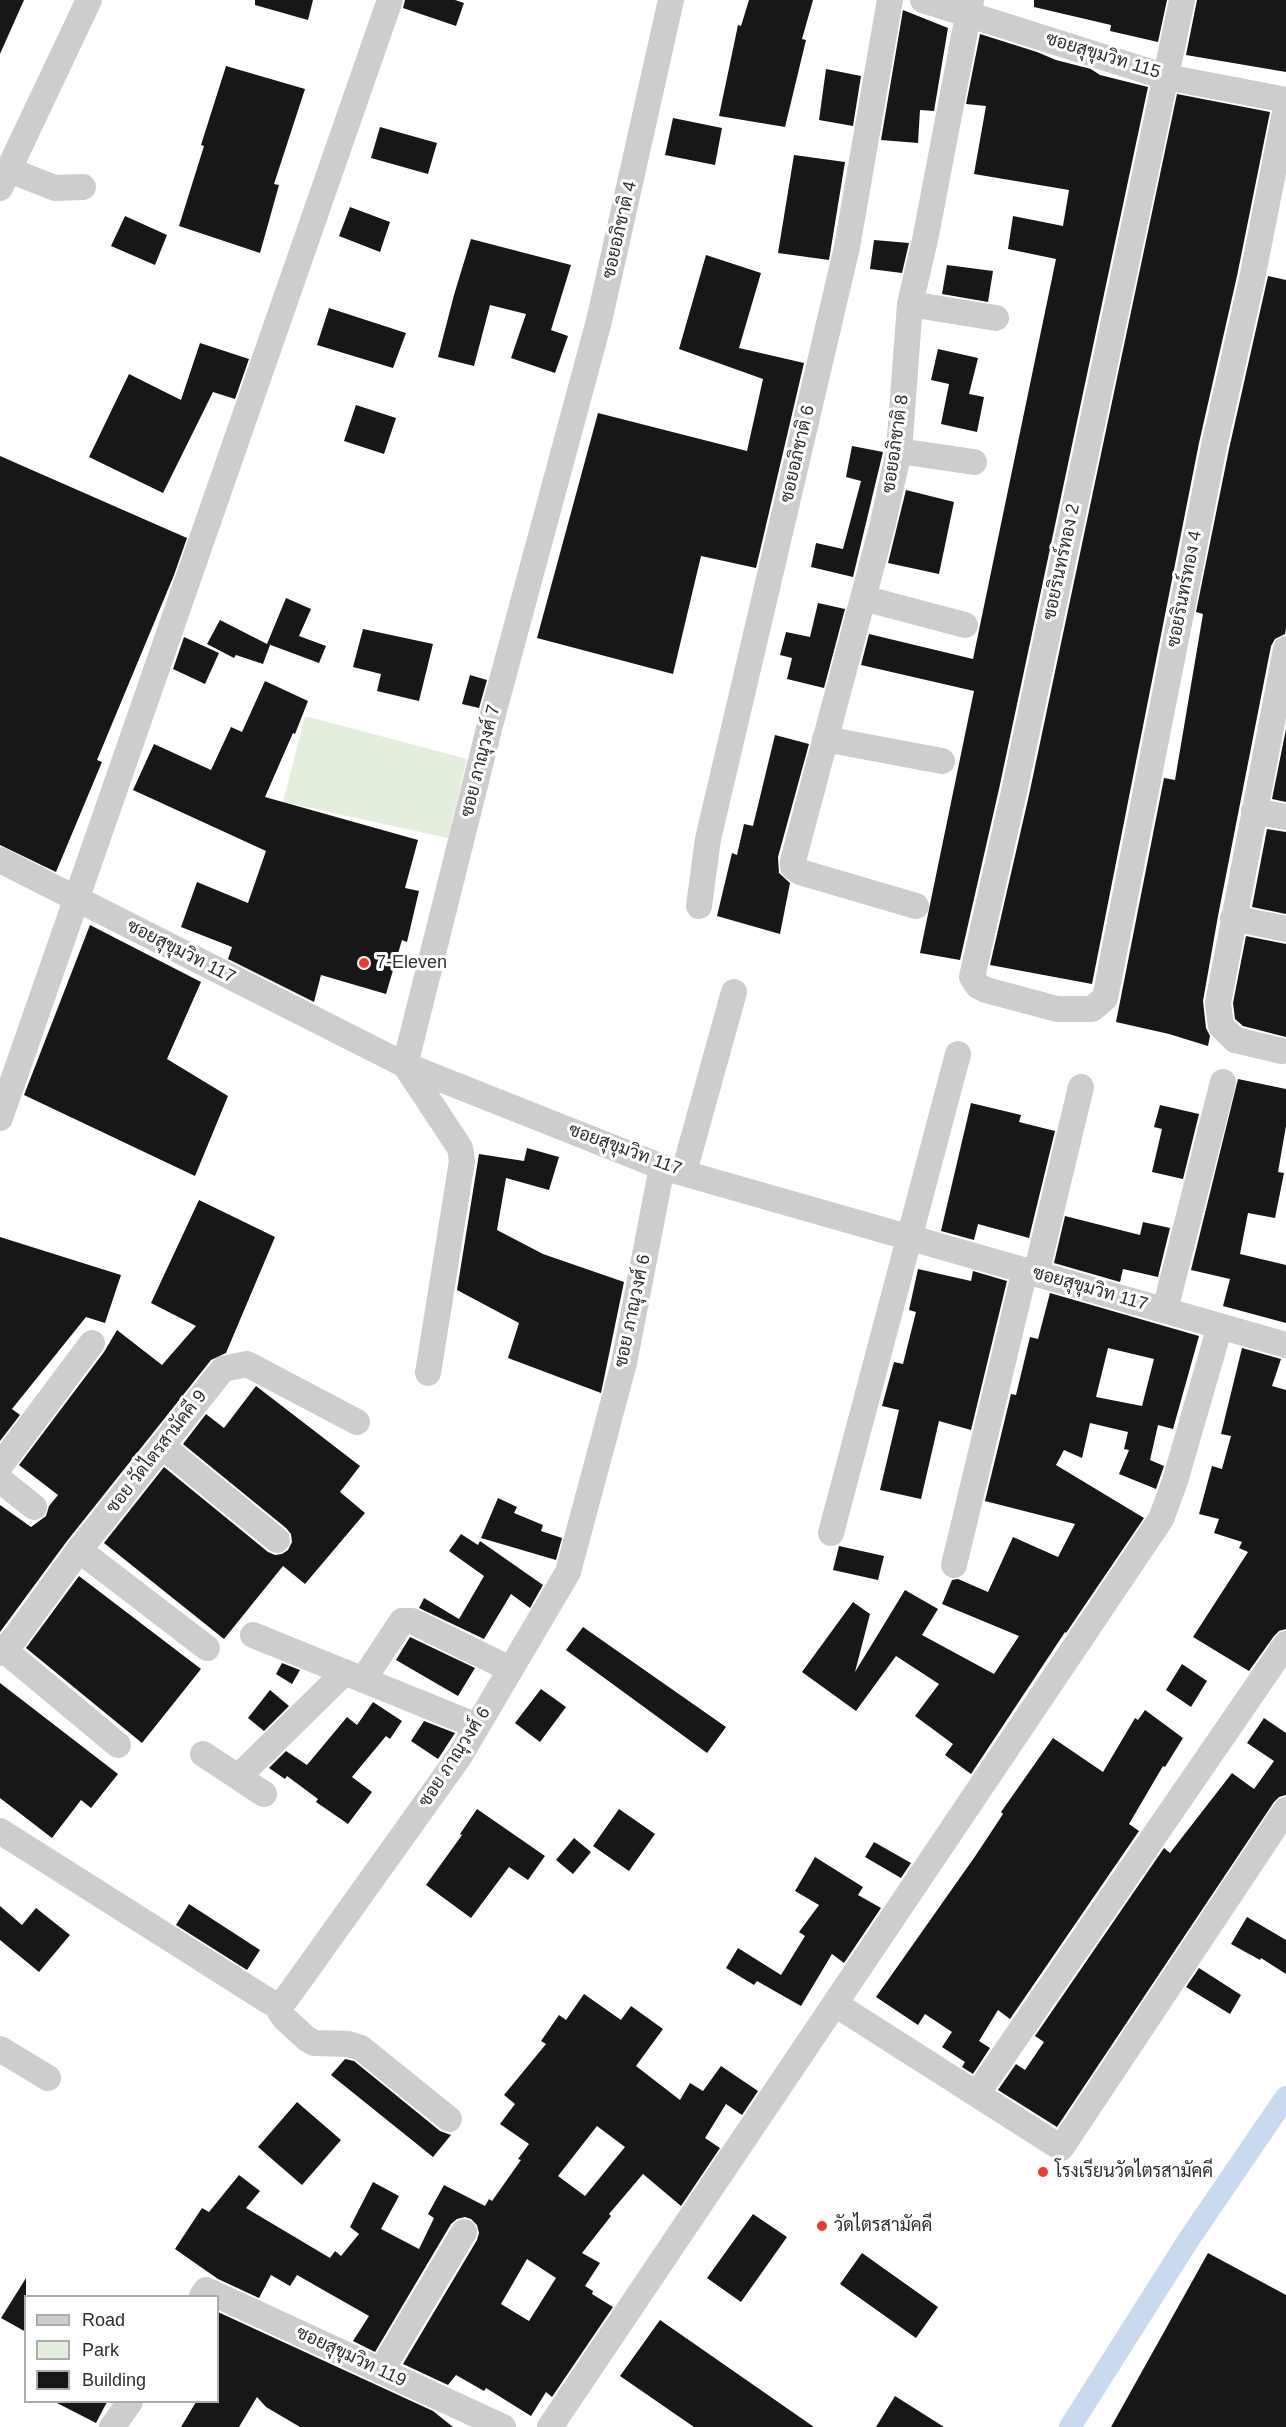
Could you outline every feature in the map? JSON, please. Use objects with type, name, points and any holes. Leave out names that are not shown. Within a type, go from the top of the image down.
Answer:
[{"type":"street","points":[[83,187],[55,188],[4,179],[89,0]]},
{"type":"street","points":[[0,1118],[4,1090],[76,900],[390,0]]},
{"type":"street","name":"ซอยอภิชาติ 4","points":[[562,459],[599,321],[671,0]]},
{"type":"street","name":"ซอยอภิชาติ 6","points":[[699,906],[708,838],[847,247],[890,0]]},
{"type":"street","name":"ซอยสุขุมวิท 115","points":[[923,0],[969,7],[1166,77],[1286,100]]},
{"type":"street","points":[[1166,77],[1182,0]]},
{"type":"street","name":"ซอยอภิชาติ 8","points":[[916,906],[800,872],[794,867],[793,861],[882,527],[899,451],[910,304],[926,235],[969,7]]},
{"type":"street","name":"ซอยรินทร์ทอง 2","points":[[1035,1003],[986,990],[978,986],[972,977],[1014,792],[1166,77]]},
{"type":"street","name":"ซอยรินทร์ทอง 4","points":[[1035,1003],[1057,1009],[1092,1009],[1105,998],[1212,458],[1252,279],[1286,107]]},
{"type":"street","points":[[910,304],[996,318]]},
{"type":"street","points":[[899,451],[974,462]]},
{"type":"street","name":"ซอย ภาณุวงศ์ 7","points":[[405,1065],[490,725],[562,459]]},
{"type":"street","points":[[863,598],[965,625]]},
{"type":"street","points":[[1282,1051],[1235,1040],[1221,1026],[1218,1003],[1254,811],[1280,706],[1286,649]]},
{"type":"street","points":[[825,739],[942,761]]},
{"type":"street","points":[[1254,811],[1286,817]]},
{"type":"street","name":"ซอยสุขุมวิท 117","points":[[0,860],[405,1065],[673,1169],[1286,1345]]},
{"type":"street","points":[[1233,918],[1286,929]]},
{"type":"street","name":"ซอย ภาณุวงศ์ 6","points":[[279,2004],[286,1999],[459,1756],[568,1572],[673,1169],[734,992]]},
{"type":"street","points":[[831,1533],[958,1054]]},
{"type":"street","points":[[405,1065],[460,1148],[462,1161],[428,1373]]},
{"type":"street","points":[[1165,1310],[1223,1082]]},
{"type":"street","points":[[954,1565],[1030,1272],[1082,1087]]},
{"type":"street","points":[[550,2427],[1161,1519],[1220,1326]]},
{"type":"street","points":[[0,1466],[92,1343]]},
{"type":"street","name":"ซอย วัดไตรสามัคคี 9","points":[[1,1651],[15,1638],[79,1550],[223,1369],[247,1364],[357,1422]]},
{"type":"street","points":[[162,1446],[277,1540]]},
{"type":"street","points":[[0,1480],[34,1507]]},
{"type":"street","points":[[79,1550],[207,1648]]},
{"type":"street","points":[[238,1777],[354,1676],[402,1622],[412,1621],[510,1669]]},
{"type":"street","points":[[253,1635],[477,1726]]},
{"type":"street","points":[[977,2094],[1286,1644]]},
{"type":"street","points":[[1,1651],[118,1744]]},
{"type":"street","points":[[203,1754],[264,1794]]},
{"type":"street","points":[[835,2004],[1061,2148],[1286,1810]]},
{"type":"street","points":[[0,1831],[270,2002],[279,2004],[280,2012],[285,2019],[307,2039],[323,2044],[350,2044],[361,2048],[449,2119]]},
{"type":"street","points":[[0,2049],[48,2078]]},
{"type":"street","points":[[381,2371],[464,2232]]},
{"type":"street","name":"ซอยสุขุมวิท 119","points":[[203,2295],[206,2290],[217,2295]]},
{"type":"street","name":"ซอยสุขุมวิท 119","points":[[219,2296],[503,2427]]},
{"type":"street","points":[[112,2427],[129,2403]]},
{"type":"green space","points":[[305,716],[467,759],[448,838],[283,802]]},
{"type":"building","points":[[0,0],[24,0],[0,54]]},
{"type":"building","points":[[255,0],[313,0],[308,20],[255,5]]},
{"type":"building","points":[[405,0],[455,0],[464,3],[456,26],[403,8]]},
{"type":"building","points":[[749,0],[813,0],[802,39],[806,40],[785,127],[719,116],[738,25],[741,26]]},
{"type":"building","points":[[1034,0],[1167,0],[1158,42],[1110,31],[1111,25],[1034,7]]},
{"type":"building","points":[[1197,0],[1286,0],[1286,72],[1186,55]]},
{"type":"building","points":[[903,10],[948,28],[934,111],[920,110],[918,143],[881,140]]},
{"type":"building","points":[[980,34],[1056,60],[1091,69],[1100,75],[1148,87],[999,789],[960,960],[920,953],[974,691],[861,665],[869,634],[973,659],[1056,259],[1008,249],[1013,216],[1063,226],[1069,190],[974,174],[986,106],[966,104]]},
{"type":"building","points":[[226,66],[305,89],[274,184],[279,185],[260,253],[179,226]]},
{"type":"building","points":[[826,69],[861,76],[853,126],[819,120]]},
{"type":"building","points":[[1177,94],[1270,112],[1237,276],[1199,443],[1092,984],[990,965],[1029,795]]},
{"type":"building","points":[[673,118],[722,128],[715,165],[665,155]]},
{"type":"building","points":[[380,127],[437,143],[428,174],[371,158]]},
{"type":"building","points":[[794,155],[845,162],[829,260],[778,253]]},
{"type":"building","points":[[350,207],[390,222],[380,252],[339,236]]},
{"type":"building","points":[[125,216],[167,235],[155,265],[111,246]]},
{"type":"building","points":[[471,239],[571,265],[551,330],[568,336],[555,373],[511,358],[526,314],[490,305],[474,366],[438,357]]},
{"type":"building","points":[[874,240],[909,243],[902,273],[870,269]]},
{"type":"building","points":[[706,255],[761,273],[739,348],[804,363],[756,568],[701,556],[673,674],[537,638],[598,413],[747,451],[763,379],[679,349]]},
{"type":"building","points":[[947,265],[993,271],[988,302],[942,294]]},
{"type":"building","points":[[1268,276],[1286,280],[1286,628],[1285,634],[1275,639],[1271,646],[1218,916],[1203,1001],[1206,1028],[1210,1036],[1208,1046],[1116,1022],[1164,778],[1175,780],[1203,614],[1196,612],[1229,449]]},
{"type":"building","points":[[329,308],[406,333],[393,368],[317,345]]},
{"type":"building","points":[[200,343],[249,359],[235,399],[213,392],[163,493],[89,457],[129,374],[181,400]]},
{"type":"building","points":[[938,349],[978,358],[969,394],[984,397],[977,432],[941,424],[949,384],[931,380]]},
{"type":"building","points":[[356,405],[396,418],[384,454],[344,441]]},
{"type":"building","points":[[852,446],[883,452],[853,577],[811,567],[816,543],[843,549],[861,481],[846,477]]},
{"type":"building","points":[[0,456],[187,538],[174,575],[97,760],[102,762],[56,872],[0,845]]},
{"type":"building","points":[[906,490],[954,502],[939,574],[888,563]]},
{"type":"building","points":[[286,598],[311,609],[299,636],[326,646],[319,663],[268,644],[270,645],[263,664],[236,655],[234,658],[207,644],[220,620],[267,644]]},
{"type":"building","points":[[818,603],[845,609],[824,688],[787,679],[792,658],[780,655],[786,632],[810,637]]},
{"type":"building","points":[[363,629],[433,644],[419,701],[377,691],[381,674],[353,667]]},
{"type":"building","points":[[184,637],[219,653],[205,684],[173,669]]},
{"type":"building","points":[[470,675],[487,680],[479,708],[462,704]]},
{"type":"building","points":[[265,681],[308,701],[265,797],[418,840],[405,888],[419,891],[407,942],[402,940],[386,994],[321,975],[314,1002],[228,959],[232,947],[181,927],[197,882],[248,903],[266,851],[133,790],[154,744],[211,770],[231,727],[242,732]]},
{"type":"building","points":[[1286,729],[1286,802],[1272,799]]},
{"type":"building","points":[[775,735],[809,744],[778,857],[779,873],[790,883],[780,934],[717,916],[732,853],[737,855],[744,824],[753,826]]},
{"type":"building","points":[[1267,829],[1286,832],[1286,914],[1252,907]]},
{"type":"building","points":[[90,925],[201,982],[167,1059],[228,1096],[195,1176],[24,1095]]},
{"type":"building","points":[[1246,936],[1286,944],[1286,1037],[1243,1026],[1235,1019],[1233,1003]]},
{"type":"building","points":[[1238,1079],[1286,1089],[1286,1126],[1278,1172],[1284,1173],[1275,1218],[1248,1213],[1240,1254],[1286,1265],[1286,1323],[1223,1306],[1230,1279],[1191,1270]]},
{"type":"building","points":[[971,1103],[1021,1115],[1019,1122],[1055,1131],[1029,1238],[978,1224],[974,1240],[941,1231]]},
{"type":"building","points":[[1160,1105],[1199,1114],[1183,1179],[1152,1172],[1162,1129],[1154,1127]]},
{"type":"building","points":[[527,1148],[559,1157],[549,1190],[506,1178],[497,1230],[543,1254],[624,1282],[601,1393],[508,1358],[519,1323],[457,1290],[479,1154],[524,1161]]},
{"type":"building","points":[[199,1200],[275,1237],[226,1353],[211,1360],[67,1541],[0,1632],[0,1505],[31,1527],[46,1516],[49,1506],[58,1495],[19,1465],[104,1352],[117,1330],[162,1365],[196,1326],[151,1303]]},
{"type":"building","points":[[1065,1216],[1140,1235],[1143,1222],[1170,1228],[1158,1277],[1123,1269],[1120,1282],[1054,1263]]},
{"type":"building","points":[[0,1237],[121,1275],[105,1323],[86,1317],[12,1409],[20,1415],[0,1441]]},
{"type":"building","points":[[918,1269],[971,1281],[973,1271],[1007,1281],[971,1430],[939,1421],[921,1499],[880,1490],[899,1410],[882,1406],[894,1362],[903,1364],[916,1312],[909,1310]]},
{"type":"building","points":[[1050,1293],[1199,1336],[1173,1429],[1158,1425],[1150,1460],[1164,1466],[1156,1489],[1119,1474],[1129,1450],[1124,1449],[1128,1432],[1090,1423],[1082,1458],[1064,1450],[1056,1465],[1144,1518],[971,1774],[945,1755],[953,1744],[915,1716],[939,1684],[896,1656],[856,1711],[802,1672],[853,1602],[870,1614],[855,1672],[905,1590],[938,1609],[922,1635],[994,1674],[1019,1636],[942,1604],[952,1580],[958,1579],[988,1592],[1013,1537],[1058,1557],[1075,1524],[985,1501],[1011,1394],[1016,1395],[1030,1337],[1038,1339]],"holes":[[[1108,1348],[1154,1359],[1142,1406],[1096,1397]]]},
{"type":"building","points":[[1242,1348],[1281,1359],[1272,1386],[1286,1390],[1286,1629],[1274,1636],[1249,1671],[1193,1637],[1248,1552],[1239,1548],[1242,1542],[1214,1533],[1219,1519],[1199,1514],[1212,1466],[1222,1469],[1231,1436],[1221,1434]]},
{"type":"building","points":[[256,1386],[360,1466],[340,1492],[365,1513],[305,1584],[283,1566],[224,1639],[104,1543],[164,1467],[268,1552],[275,1555],[288,1550],[292,1542],[291,1534],[286,1528],[183,1444],[206,1414],[224,1428]]},
{"type":"building","points":[[498,1498],[517,1507],[514,1513],[543,1525],[541,1531],[562,1538],[556,1560],[481,1538]]},
{"type":"building","points":[[461,1534],[478,1545],[480,1541],[543,1585],[530,1608],[511,1594],[484,1639],[419,1608],[424,1598],[459,1619],[484,1576],[449,1551]]},
{"type":"building","points":[[839,1546],[884,1556],[878,1580],[833,1570]]},
{"type":"building","points":[[79,1576],[201,1669],[142,1743],[26,1648]]},
{"type":"building","points":[[583,1627],[726,1727],[707,1753],[566,1650]]},
{"type":"building","points":[[410,1637],[475,1668],[458,1696],[396,1660]]},
{"type":"building","points":[[282,1663],[300,1670],[292,1684],[276,1674]]},
{"type":"building","points":[[1182,1664],[1207,1681],[1191,1707],[1166,1690]]},
{"type":"building","points":[[0,1683],[118,1774],[91,1808],[81,1800],[52,1838],[0,1798]]},
{"type":"building","points":[[541,1689],[566,1707],[540,1742],[515,1723]]},
{"type":"building","points":[[270,1690],[289,1706],[264,1731],[248,1718]]},
{"type":"building","points":[[373,1702],[402,1721],[390,1739],[386,1736],[352,1777],[372,1792],[348,1824],[316,1802],[318,1799],[287,1776],[285,1779],[269,1768],[286,1751],[307,1765],[347,1717],[357,1725]]},
{"type":"building","points":[[1145,1710],[1183,1738],[1165,1767],[1163,1766],[1129,1824],[1139,1831],[1010,2019],[998,2010],[979,2041],[990,2048],[973,2074],[962,2067],[965,2062],[942,2047],[952,2032],[925,2014],[918,2025],[876,1997],[976,1855],[1003,1814],[1001,1812],[1053,1738],[1103,1772],[1135,1718],[1138,1720]]},
{"type":"building","points":[[1264,1718],[1286,1733],[1286,1795],[1274,1802],[1057,2127],[998,2090],[1016,2064],[1025,2070],[1044,2042],[1035,2036],[1164,1848],[1170,1853],[1232,1773],[1254,1789],[1274,1761],[1247,1743]]},
{"type":"building","points":[[424,1721],[455,1733],[438,1759],[411,1741]]},
{"type":"building","points":[[477,1809],[545,1856],[528,1880],[509,1867],[471,1918],[426,1885],[462,1835],[460,1834]]},
{"type":"building","points":[[619,1809],[655,1834],[629,1871],[593,1846]]},
{"type":"building","points":[[574,1838],[591,1852],[573,1874],[556,1860]]},
{"type":"building","points":[[874,1842],[911,1863],[901,1878],[865,1857]]},
{"type":"building","points":[[815,1857],[863,1887],[858,1895],[881,1908],[844,1963],[832,1954],[801,2006],[757,1981],[754,1985],[726,1968],[738,1948],[781,1975],[805,1936],[799,1932],[819,1905],[795,1891]]},
{"type":"building","points":[[189,1904],[260,1950],[247,1970],[176,1925]]},
{"type":"building","points":[[0,1906],[22,1925],[36,1908],[70,1935],[39,1972],[0,1940]]},
{"type":"building","points":[[1247,1917],[1286,1940],[1286,1974],[1261,1958],[1260,1960],[1231,1944]]},
{"type":"building","points":[[1199,1968],[1241,1995],[1230,2014],[1186,1987]]},
{"type":"building","points":[[584,1994],[621,2020],[631,2006],[663,2029],[636,2066],[680,2100],[690,2083],[703,2091],[721,2066],[758,2091],[742,2115],[726,2104],[705,2138],[720,2148],[681,2206],[643,2174],[609,2214],[611,2216],[582,2253],[600,2263],[585,2286],[593,2291],[592,2294],[613,2307],[552,2397],[546,2392],[531,2416],[486,2388],[484,2391],[456,2375],[448,2385],[403,2364],[477,2240],[479,2233],[477,2225],[471,2219],[465,2217],[457,2219],[451,2224],[375,2352],[353,2341],[369,2316],[297,2275],[290,2286],[271,2275],[259,2298],[218,2279],[175,2249],[202,2208],[209,2212],[239,2175],[260,2191],[246,2208],[330,2258],[335,2251],[341,2256],[359,2234],[350,2227],[373,2182],[399,2196],[381,2229],[419,2249],[434,2218],[428,2214],[444,2185],[485,2206],[489,2199],[492,2201],[521,2160],[518,2159],[529,2144],[500,2124],[515,2104],[504,2095],[546,2044],[541,2041],[559,2015],[566,2020]],"holes":[[[597,2126],[625,2147],[585,2196],[558,2176]],[[527,2259],[556,2278],[529,2321],[501,2304]]]},
{"type":"building","points":[[345,2059],[354,2061],[440,2131],[451,2135],[433,2157],[331,2075]]},
{"type":"building","points":[[297,2102],[341,2140],[302,2185],[258,2147]]},
{"type":"building","points":[[753,2214],[787,2237],[741,2302],[707,2278]]},
{"type":"building","points":[[862,2253],[938,2307],[916,2338],[840,2284]]},
{"type":"building","points":[[1208,2253],[1286,2295],[1286,2427],[1111,2427]]},
{"type":"building","points":[[26,2278],[24,2331],[1,2318]]},
{"type":"building","points":[[219,2312],[433,2411],[453,2427],[300,2427],[266,2407],[257,2397],[239,2427],[181,2427],[195,2403],[219,2403]]},
{"type":"building","points":[[660,2320],[814,2427],[694,2427],[620,2376]]},
{"type":"building","points":[[895,2396],[944,2427],[876,2427]]},
{"type":"building","points":[[57,2403],[106,2403],[96,2423]]},
{"type":"waterway","points":[[1070,2427],[1189,2239],[1286,2097]]},
{"type":"place","name":"7-Eleven","points":[[364,963]]},
{"type":"place","name":"โรงเรียนวัดไตรสามัคคี","points":[[1043,2172]]},
{"type":"place","name":"วัดไตรสามัคคี","points":[[822,2226]]}]
